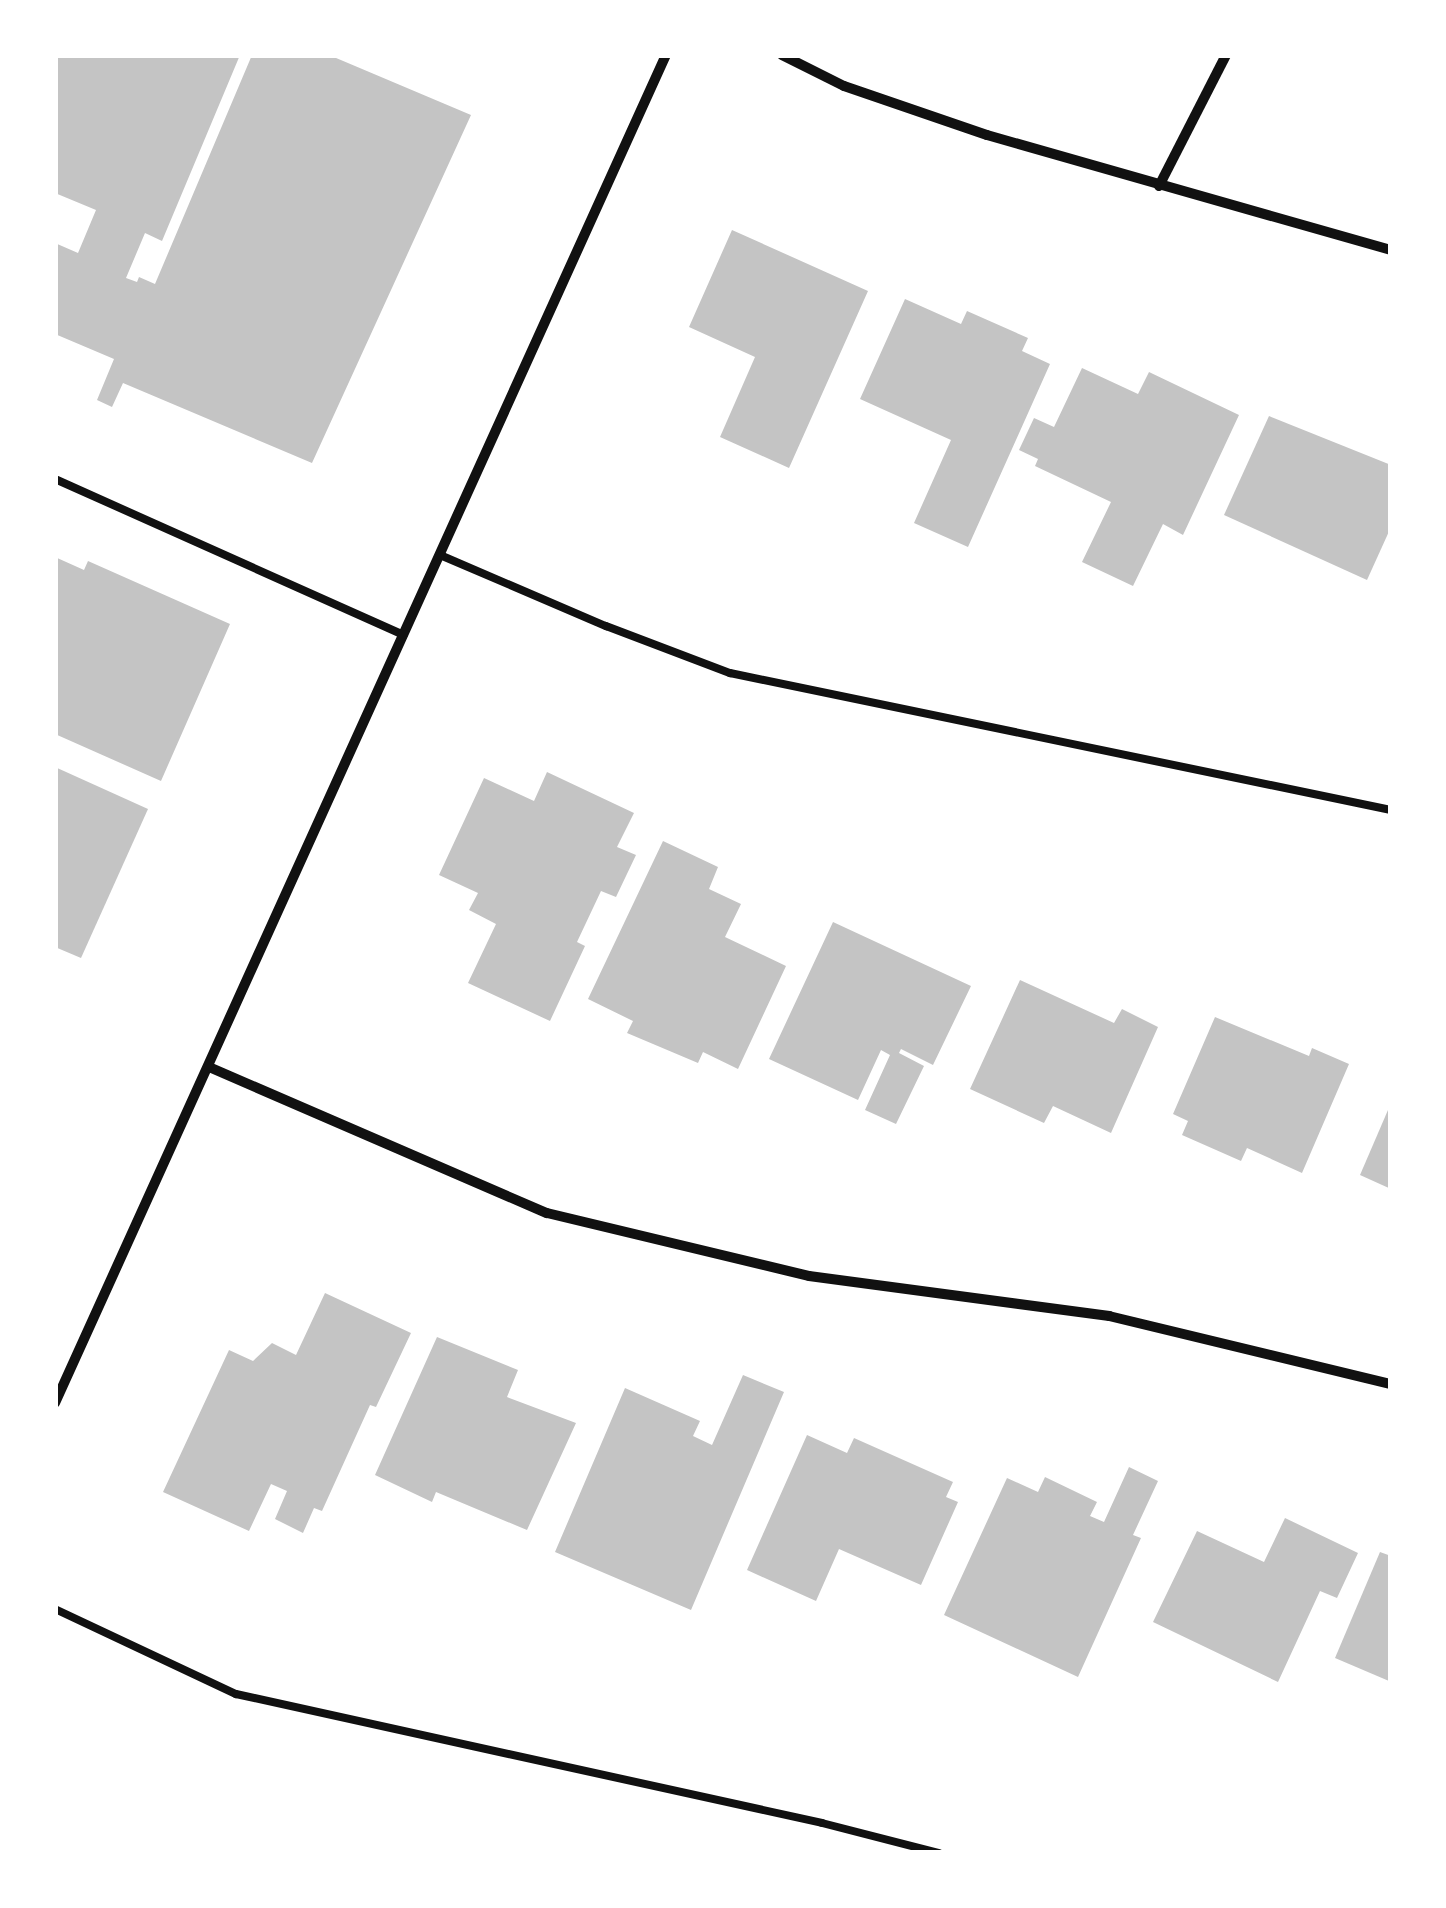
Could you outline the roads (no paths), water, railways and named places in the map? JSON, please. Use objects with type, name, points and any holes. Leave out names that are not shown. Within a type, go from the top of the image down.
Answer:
[{"type":"street","points":[[55,1403],[666,55]]},
{"type":"street","points":[[782,55],[844,86],[1159,186],[1391,250]]},
{"type":"street","points":[[1159,186],[1226,55]]},
{"type":"street","points":[[209,1068],[547,1213],[809,1276],[1109,1316],[1391,1384]]},
{"type":"lane","points":[[55,480],[404,635]]},
{"type":"lane","points":[[440,555],[606,626],[730,673],[1391,810]]},
{"type":"lane","points":[[55,1609],[236,1694],[822,1822],[939,1853]]}]
